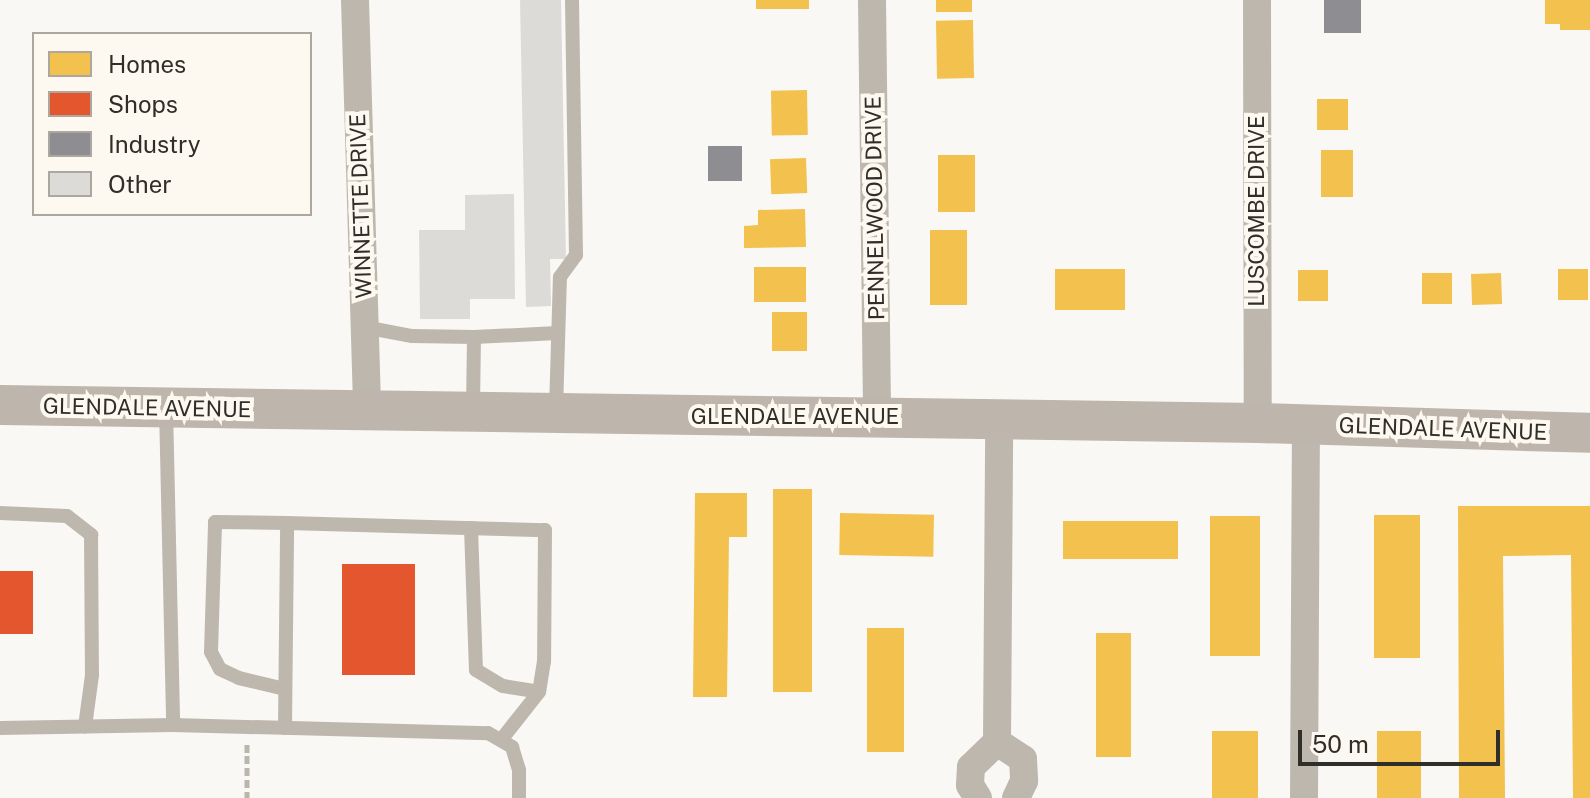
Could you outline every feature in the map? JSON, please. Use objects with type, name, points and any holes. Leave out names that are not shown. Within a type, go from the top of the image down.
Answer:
[{"type":"main road","name":"GLENDALE AVENUE","points":[[0,405],[1258,423],[1590,433]]},
{"type":"street","name":"WINNETTE DRIVE","points":[[355,0],[367,412]]},
{"type":"street","name":"PENNELWOOD DRIVE","points":[[872,0],[877,417]]},
{"type":"street","name":"LUSCOMBE DRIVE","points":[[1257,0],[1258,423]]},
{"type":"street","points":[[978,798],[970,785],[971,767],[997,742],[999,419]]},
{"type":"street","points":[[1304,798],[1306,424]]},
{"type":"street","points":[[997,742],[1023,759],[1024,781],[1016,798]]},
{"type":"lane","points":[[555,415],[560,277],[576,255],[572,0]]},
{"type":"lane","points":[[364,327],[412,336],[558,333]]},
{"type":"lane","points":[[473,414],[474,337]]},
{"type":"lane","points":[[166,408],[173,725]]},
{"type":"lane","points":[[0,513],[67,516],[91,535],[92,675],[85,727]]},
{"type":"lane","points":[[285,689],[239,678],[220,669],[211,652],[215,522],[545,530],[544,661],[539,692],[501,740]]},
{"type":"lane","points":[[285,728],[287,523]]},
{"type":"lane","points":[[471,528],[476,670],[503,686],[539,692]]},
{"type":"lane","points":[[0,728],[173,725],[488,733],[512,747],[519,770],[519,798]]},
{"type":"path","points":[[247,727],[247,798]]},
{"type":"building: Homes","points":[[756,0],[809,0],[809,9],[756,9]]},
{"type":"building: Homes","points":[[936,0],[972,0],[972,12],[936,12]]},
{"type":"building: Homes","points":[[1545,0],[1590,0],[1590,30],[1560,30],[1560,24],[1545,24]]},
{"type":"building: Homes","points":[[973,20],[974,78],[937,79],[936,21]]},
{"type":"building: Homes","points":[[807,90],[808,135],[772,136],[771,91]]},
{"type":"building: Homes","points":[[1317,99],[1348,99],[1348,130],[1317,130]]},
{"type":"building: Homes","points":[[1321,150],[1353,150],[1353,197],[1321,197]]},
{"type":"building: Homes","points":[[938,155],[975,155],[975,212],[938,212]]},
{"type":"building: Homes","points":[[806,158],[807,193],[771,194],[770,159]]},
{"type":"building: Homes","points":[[805,209],[806,247],[744,248],[744,226],[758,225],[758,210]]},
{"type":"building: Homes","points":[[930,230],[967,230],[967,305],[930,305]]},
{"type":"building: Homes","points":[[754,267],[806,267],[806,302],[754,302]]},
{"type":"building: Homes","points":[[1055,269],[1125,269],[1125,310],[1055,310]]},
{"type":"building: Homes","points":[[1558,269],[1588,269],[1588,300],[1558,300]]},
{"type":"building: Homes","points":[[1298,270],[1328,270],[1328,301],[1298,301]]},
{"type":"building: Homes","points":[[1422,273],[1452,273],[1452,304],[1422,304]]},
{"type":"building: Homes","points":[[1501,273],[1502,304],[1472,305],[1471,274]]},
{"type":"building: Homes","points":[[772,312],[807,312],[807,351],[772,351]]},
{"type":"building: Homes","points":[[773,489],[812,489],[812,692],[773,692]]},
{"type":"building: Homes","points":[[695,493],[747,493],[747,537],[729,537],[727,697],[693,697]]},
{"type":"building: Homes","points":[[1458,506],[1590,506],[1590,798],[1573,798],[1571,555],[1503,556],[1505,798],[1459,798]]},
{"type":"building: Homes","points":[[840,513],[934,515],[933,557],[839,555]]},
{"type":"building: Homes","points":[[1374,515],[1420,515],[1420,658],[1374,658]]},
{"type":"building: Homes","points":[[1210,516],[1260,516],[1260,656],[1210,656]]},
{"type":"building: Homes","points":[[1063,521],[1178,521],[1178,559],[1063,559]]},
{"type":"building: Homes","points":[[867,628],[904,628],[904,752],[867,752]]},
{"type":"building: Homes","points":[[1096,633],[1131,633],[1131,757],[1096,757]]},
{"type":"building: Homes","points":[[1212,731],[1258,731],[1258,798],[1212,798]]},
{"type":"building: Homes","points":[[1377,731],[1421,731],[1421,798],[1377,798]]},
{"type":"building: Shops","points":[[342,564],[415,564],[415,675],[342,675]]},
{"type":"building: Shops","points":[[0,571],[33,571],[33,634],[0,634]]},
{"type":"building: Industry","points":[[1324,0],[1361,0],[1361,33],[1324,33]]},
{"type":"building: Industry","points":[[708,146],[742,146],[742,181],[708,181]]},
{"type":"building: Other","points":[[520,0],[561,0],[566,259],[550,259],[551,306],[526,307]]},
{"type":"building: Other","points":[[514,194],[515,299],[470,299],[470,319],[420,319],[419,230],[465,230],[465,195]]}]
